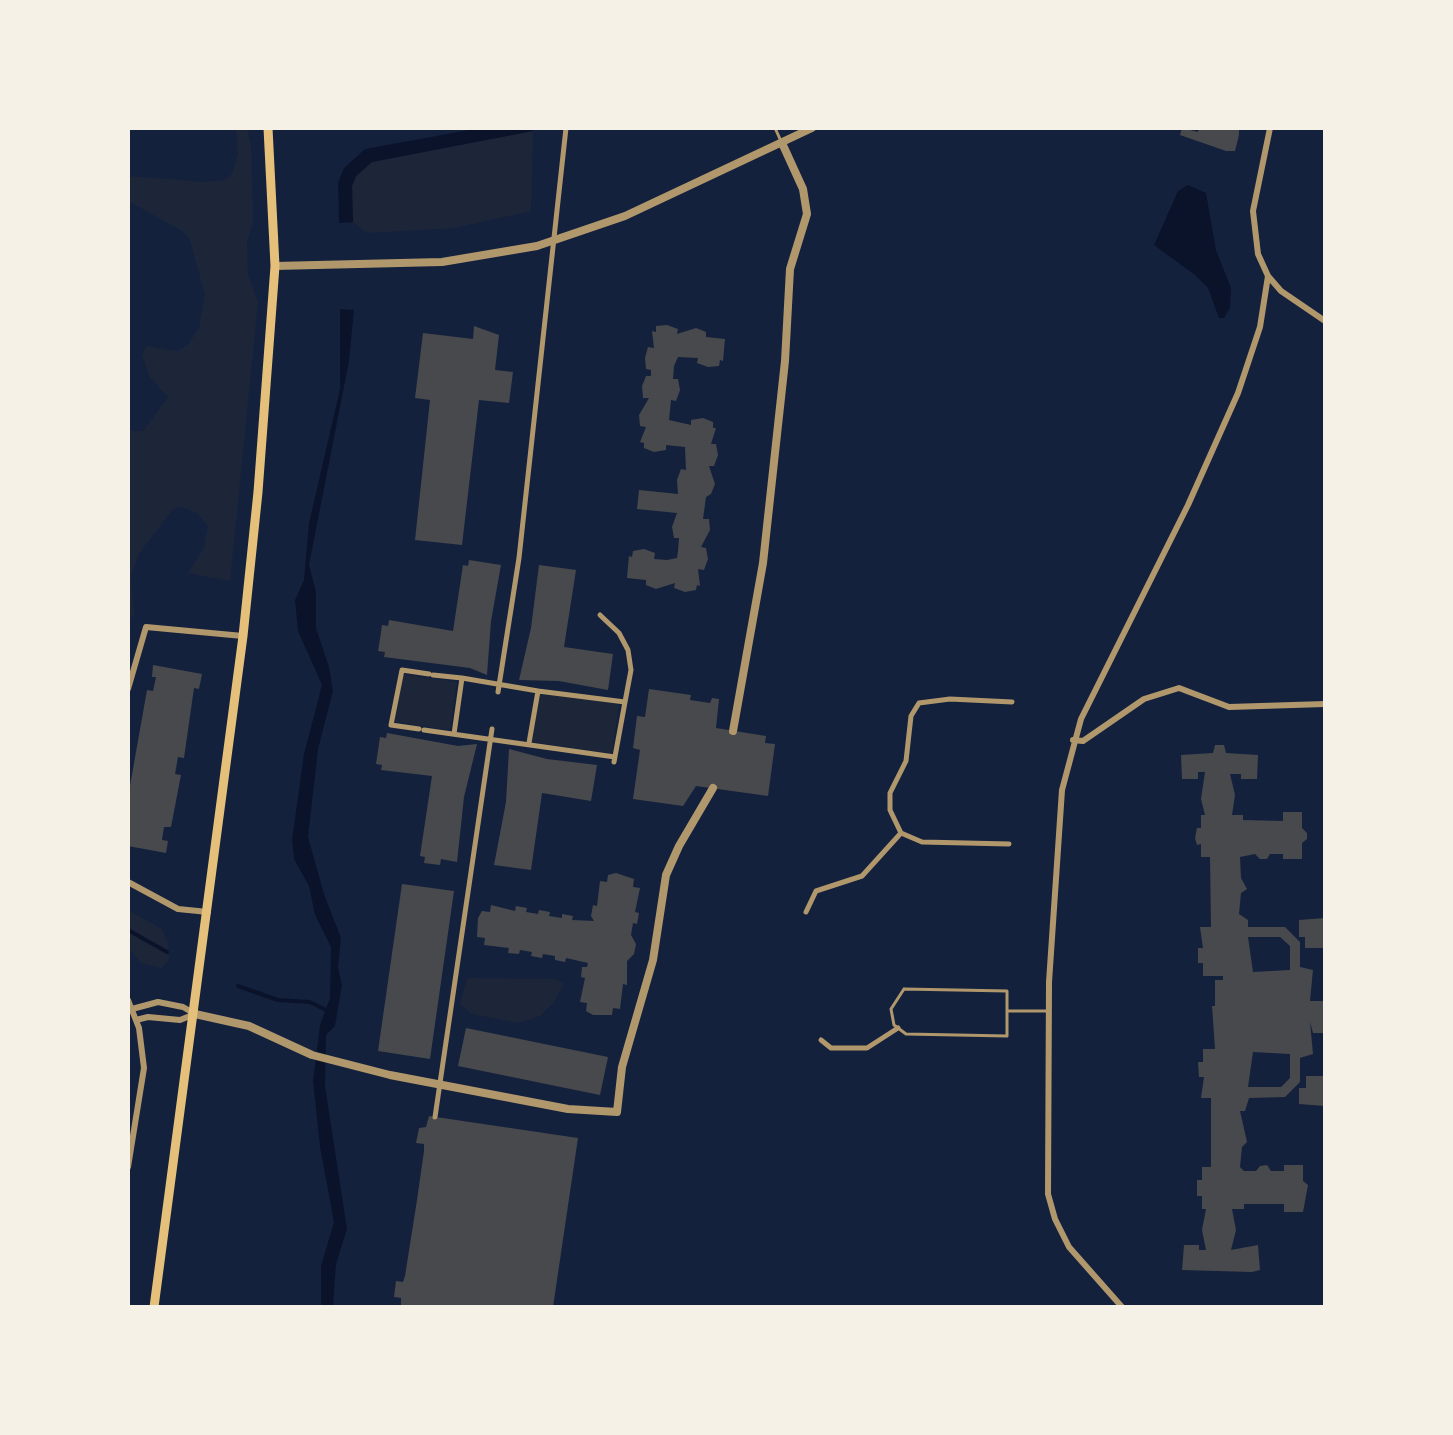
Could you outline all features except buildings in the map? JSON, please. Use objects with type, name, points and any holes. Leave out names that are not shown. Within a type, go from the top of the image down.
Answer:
[{"type":"main road","points":[[154,1307],[243,636],[264,422],[275,266],[268,128]]},
{"type":"street","points":[[498,692],[520,551],[566,128]]},
{"type":"street","points":[[275,266],[433,263],[537,246],[625,216],[812,128]]},
{"type":"street","points":[[1270,128],[1253,211],[1254,241],[1268,276],[1281,291],[1325,321]]},
{"type":"street","points":[[733,731],[763,563],[785,361],[790,269],[807,214],[803,189],[782,143]]},
{"type":"street","points":[[1122,1307],[1074,1254],[1051,1208],[1047,1178],[1049,1011],[1056,851],[1065,774],[1073,740],[1233,406],[1256,342],[1268,276]]},
{"type":"street","points":[[600,615],[619,633],[628,650],[631,670],[615,759],[529,743],[391,725],[402,670],[625,702]]},
{"type":"street","points":[[128,689],[146,627],[243,636]]},
{"type":"street","points":[[454,734],[462,678]]},
{"type":"street","points":[[1073,740],[1083,741],[1144,699],[1179,688],[1229,707],[1325,704]]},
{"type":"street","points":[[529,743],[538,691]]},
{"type":"street","points":[[1009,844],[940,845],[901,833],[890,810],[890,793],[906,761],[907,730],[919,703],[950,699],[1012,702]]},
{"type":"street","points":[[435,1117],[492,729]]},
{"type":"street","points":[[132,1009],[158,1002],[183,1007],[195,1014],[249,1026],[312,1055],[349,1064],[440,1086],[568,1109],[617,1112],[622,1067],[653,960],[666,875],[713,788]]},
{"type":"street","points":[[806,912],[816,891],[862,876],[901,833]]},
{"type":"street","points":[[128,882],[178,909],[208,912]]},
{"type":"street","points":[[128,1000],[136,1020],[144,1068],[128,1167]]},
{"type":"street","points":[[136,1020],[148,1017],[180,1020],[195,1014]]},
{"type":"street","points":[[821,1040],[831,1048],[867,1048],[898,1028]]},
{"type":"lane","points":[[775,128],[782,143]]},
{"type":"lane","points":[[904,989],[1007,991],[1007,1011],[1007,1036],[906,1034],[894,1025],[891,1009],[904,989]]},
{"type":"lane","points":[[1007,1011],[1049,1011]]},
{"type":"shaded area","points":[[236,128],[247,128],[251,146],[253,222],[247,242],[248,274],[258,302],[230,581],[188,573],[204,548],[208,526],[197,513],[181,507],[173,509],[138,555],[131,577],[134,614],[128,622],[128,425],[132,431],[143,431],[168,397],[150,377],[142,355],[146,346],[177,351],[187,346],[199,328],[205,295],[190,240],[184,232],[128,201],[128,176],[203,182],[224,180],[232,174],[238,154]]},
{"type":"shaded area","points":[[480,128],[532,128],[533,131],[372,162],[356,176],[352,186],[353,222],[339,223],[338,183],[344,168],[365,149]]},
{"type":"shaded area","points":[[533,131],[531,211],[455,228],[366,233],[353,222],[352,186],[356,176],[372,162]]},
{"type":"shaded area","points":[[1188,185],[1206,193],[1216,250],[1231,288],[1230,308],[1224,318],[1219,318],[1208,288],[1154,245],[1178,191]]},
{"type":"shaded area","points":[[340,309],[354,310],[349,361],[309,565],[316,592],[316,628],[333,691],[318,749],[308,837],[324,894],[341,938],[338,968],[342,985],[335,1026],[326,1035],[325,1086],[347,1229],[336,1264],[333,1307],[321,1307],[321,1266],[334,1222],[320,1147],[313,1081],[320,1025],[330,998],[331,947],[315,915],[309,886],[294,859],[292,840],[304,754],[322,685],[298,631],[295,600],[304,580],[309,523],[340,389]]},
{"type":"shaded area","points":[[402,674],[457,682],[450,730],[395,722]]},
{"type":"shaded area","points":[[539,692],[619,704],[612,754],[532,742]]},
{"type":"shaded area","points":[[128,910],[162,929],[168,943],[169,961],[161,968],[141,963],[128,948]]},
{"type":"shaded area","points":[[467,978],[556,979],[564,984],[554,1002],[540,1016],[518,1023],[472,1014],[460,1004]]},
{"type":"waterway","points":[[128,930],[167,952]]},
{"type":"waterway","points":[[238,986],[278,1000],[310,1002],[330,1012]]}]
